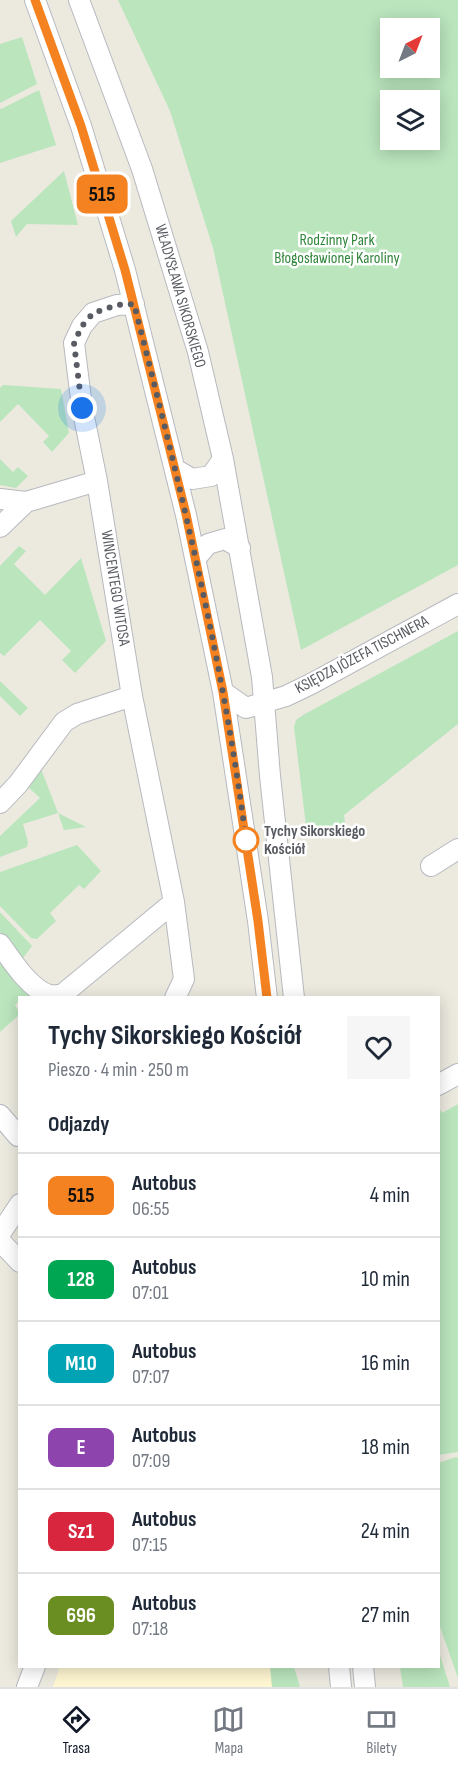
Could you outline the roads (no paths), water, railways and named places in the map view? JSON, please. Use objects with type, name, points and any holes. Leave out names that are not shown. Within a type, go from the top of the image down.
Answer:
[{"type":"street","points":[[35,0],[81,126],[125,270],[175,469],[223,692],[258,921],[267,996]]},
{"type":"street","name":"WŁADYSŁAWA SIKORSKIEGO","points":[[79,0],[142,169],[198,352],[223,459],[262,677],[271,787],[294,996]]},
{"type":"street","name":"WINCENTEGO WITOSA","points":[[134,304],[117,305],[93,313],[82,326],[74,343],[82,408],[97,481],[132,696],[174,902],[184,979],[176,996]]},
{"type":"street","points":[[175,469],[192,479],[211,476],[223,459]]},
{"type":"street","points":[[0,499],[26,502],[97,481]]},
{"type":"street","points":[[0,527],[26,502]]},
{"type":"street","points":[[195,559],[208,544],[225,539],[240,548]]},
{"type":"street","name":"KSIĘDZA JÓZEFA TISCHNERA","points":[[265,703],[311,684],[457,607]]},
{"type":"street","points":[[223,692],[246,708],[265,703]]},
{"type":"street","points":[[0,803],[18,784],[50,743],[57,730],[68,719],[132,696]]},
{"type":"street","points":[[431,866],[458,849]]},
{"type":"street","points":[[0,944],[17,969],[40,990],[52,996],[63,994],[174,902]]},
{"type":"street","points":[[440,1084],[458,1074]]},
{"type":"street","points":[[0,1115],[18,1136]]},
{"type":"street","points":[[0,1234],[18,1207]]},
{"type":"street","points":[[0,1241],[18,1260]]},
{"type":"street","points":[[27,1687],[34,1668]]},
{"type":"street","points":[[339,1668],[341,1687]]},
{"type":"street","points":[[363,1668],[365,1687]]},
{"type":"place","name":"Tychy Sikorskiego Kościół","points":[[246,840]]},
{"type":"park label","name":"Rodzinny Park Błogosławionej Karoliny","points":[[337,249]]}]
